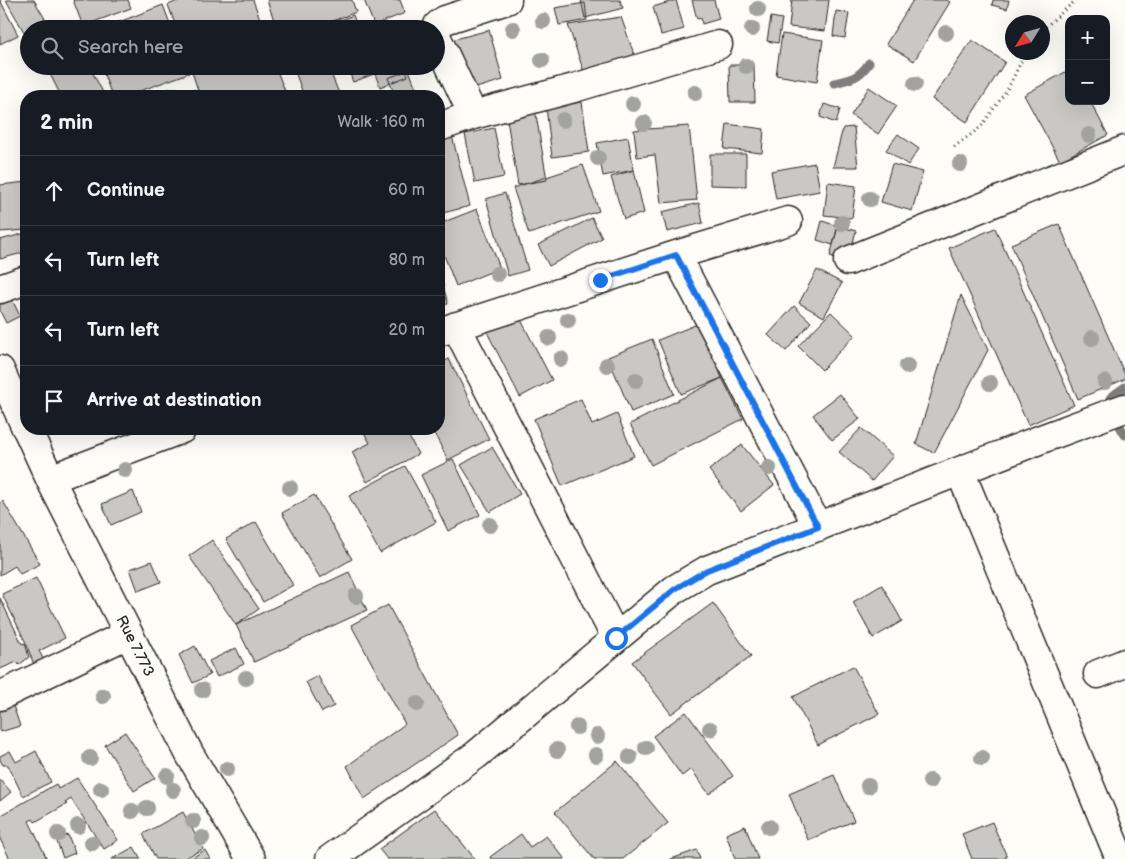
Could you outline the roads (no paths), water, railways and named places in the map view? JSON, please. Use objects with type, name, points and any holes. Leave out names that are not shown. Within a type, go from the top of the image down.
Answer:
[{"type":"street","points":[[445,20],[507,0]]},
{"type":"street","points":[[445,125],[473,115],[574,88],[718,45]]},
{"type":"street","points":[[445,55],[473,115]]},
{"type":"street","points":[[848,261],[1125,150]]},
{"type":"street","points":[[616,638],[447,329],[788,221]]},
{"type":"street","points":[[676,255],[818,527]]},
{"type":"street","points":[[0,289],[20,282]]},
{"type":"street","name":"Rue 7.773","points":[[0,370],[20,415]]},
{"type":"street","points":[[330,859],[476,755],[675,589],[707,570],[1125,408]]},
{"type":"street","name":"Rue 7.773","points":[[29,435],[189,753],[252,859]]},
{"type":"street","points":[[50,479],[166,435]]},
{"type":"street","points":[[960,471],[1120,859]]},
{"type":"street","points":[[0,696],[128,634]]},
{"type":"street","points":[[1098,674],[1125,663]]},
{"type":"waterway","points":[[834,83],[854,77],[862,72],[869,63]]},
{"type":"waterway","points":[[1125,387],[1111,397],[1107,404],[1125,435]]}]
